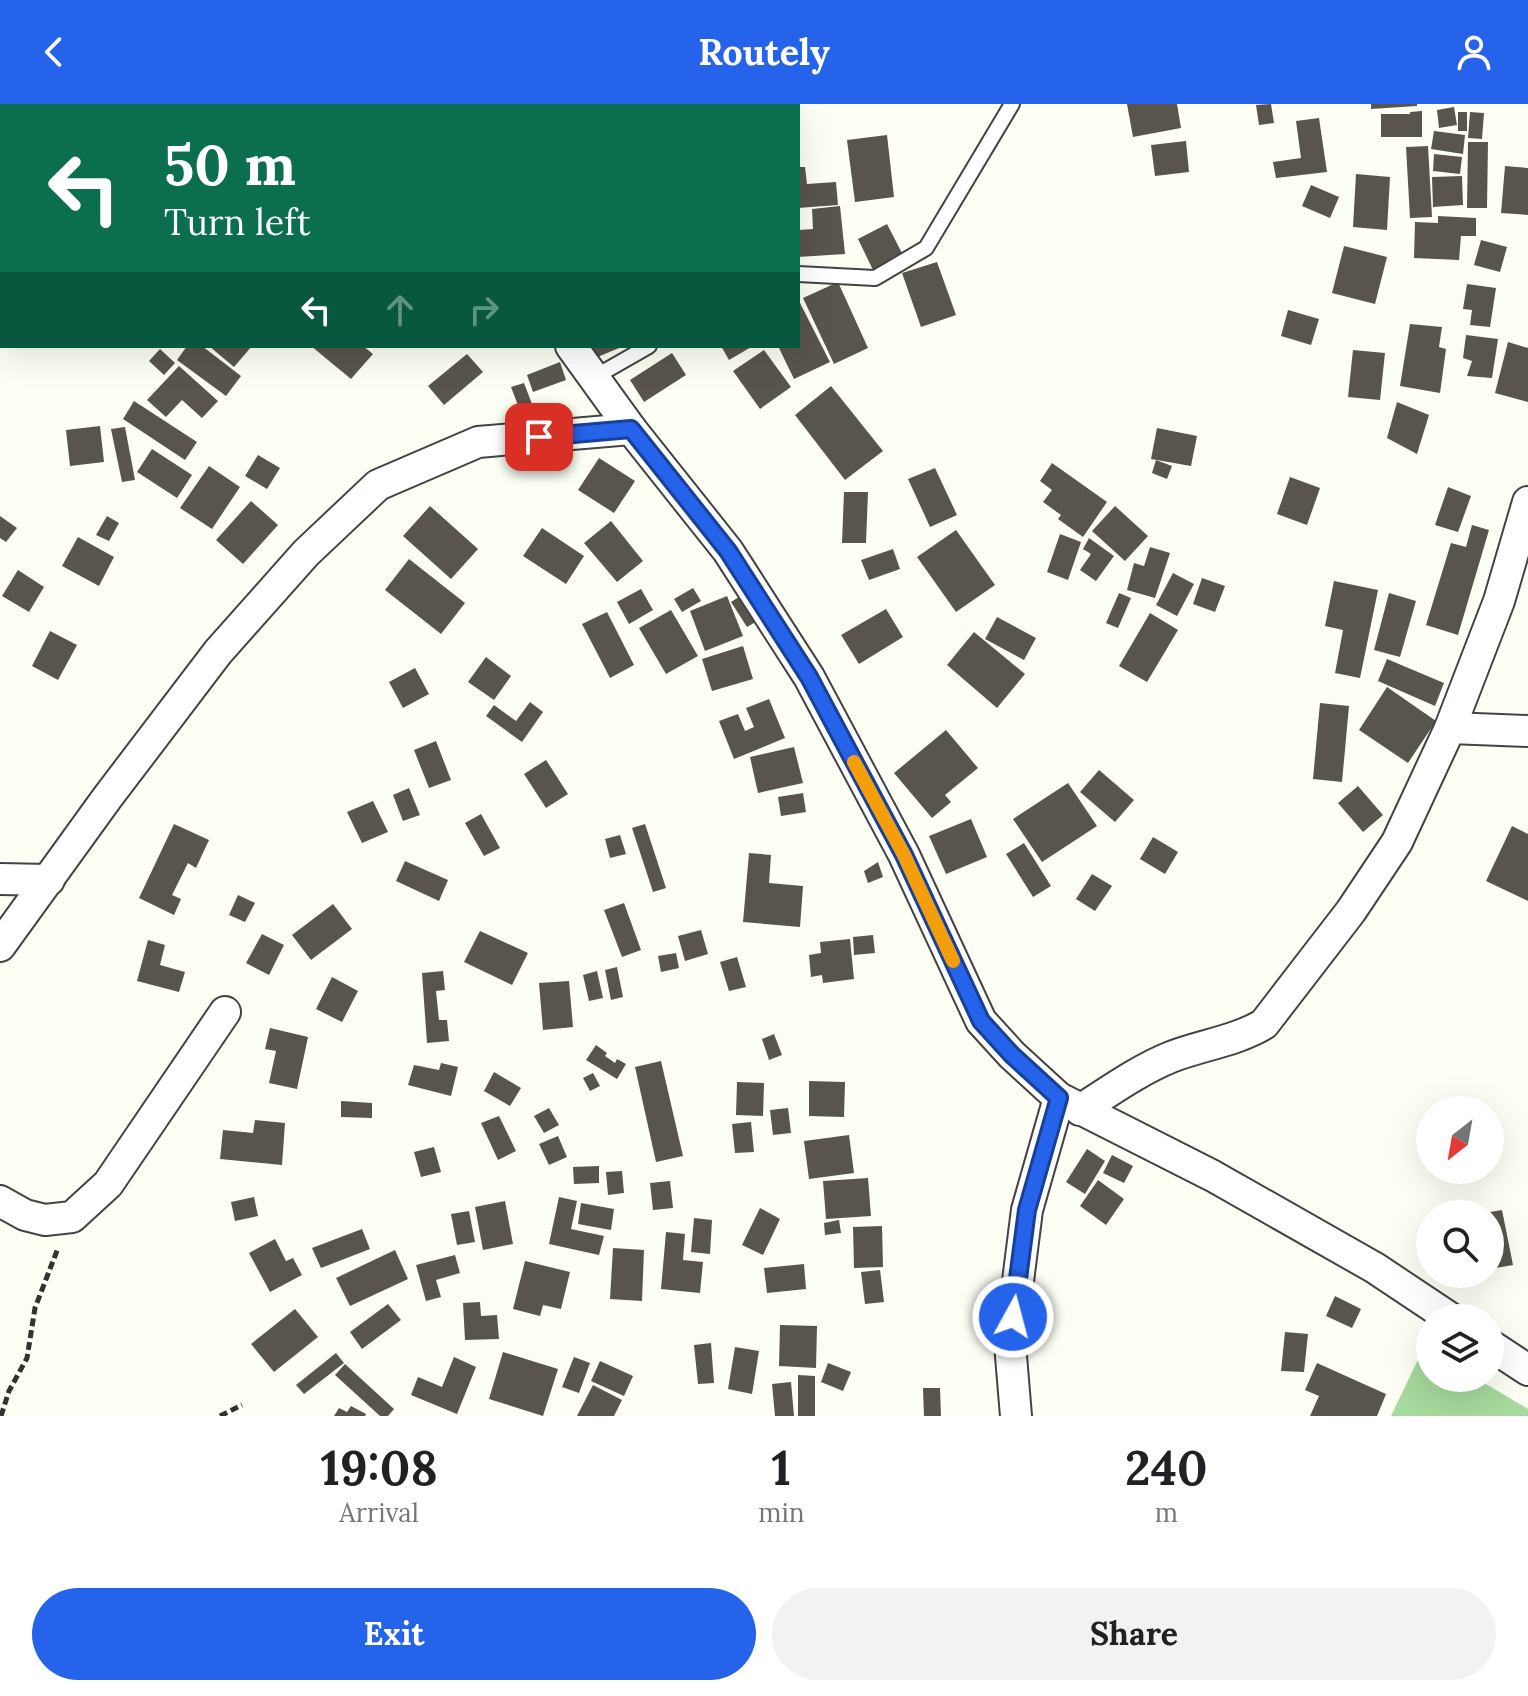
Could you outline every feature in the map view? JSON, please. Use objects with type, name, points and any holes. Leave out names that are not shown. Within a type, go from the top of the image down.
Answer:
[{"type":"street","points":[[572,348],[631,429],[728,551],[809,677],[904,855],[981,1021],[1012,1055],[1070,1104],[1213,1176],[1375,1268],[1429,1304]]},
{"type":"street","points":[[0,946],[218,652],[306,553],[378,485],[478,442],[631,429]]},
{"type":"street","points":[[1016,1416],[1010,1344],[1027,1210],[1070,1104],[1170,1058],[1250,1033],[1264,1024],[1351,911],[1397,842],[1450,728],[1499,601],[1528,502]]},
{"type":"street","points":[[1450,728],[1528,731]]},
{"type":"street","points":[[0,879],[49,880]]},
{"type":"street","points":[[2,1205],[45,1220],[72,1217],[108,1184],[225,1012]]},
{"type":"street","points":[[1504,1354],[1528,1370]]},
{"type":"lane","points":[[800,274],[875,278],[926,248],[1012,104]]},
{"type":"lane","points":[[593,378],[646,348]]},
{"type":"path","points":[[1,1416],[9,1391],[27,1358],[35,1308],[72,1217]]},
{"type":"path","points":[[220,1416],[242,1405]]},
{"type":"green space","points":[[1416,1364],[1416,1392],[1499,1392],[1528,1409],[1528,1416],[1391,1416]]},
{"type":"building","points":[[1127,104],[1177,104],[1181,128],[1133,137]]},
{"type":"building","points":[[1271,104],[1274,123],[1259,125],[1256,105]]},
{"type":"building","points":[[1371,104],[1417,104],[1417,106],[1371,109]]},
{"type":"building","points":[[1454,107],[1457,125],[1439,128],[1437,110]]},
{"type":"building","points":[[1422,111],[1422,137],[1381,137],[1381,114]]},
{"type":"building","points":[[1458,112],[1467,112],[1467,131],[1458,131]]},
{"type":"building","points":[[1470,112],[1484,113],[1482,139],[1468,138]]},
{"type":"building","points":[[1319,118],[1327,172],[1276,178],[1273,162],[1301,158],[1296,121]]},
{"type":"building","points":[[1434,131],[1465,135],[1463,154],[1431,149]]},
{"type":"building","points":[[887,135],[894,197],[855,202],[847,140]]},
{"type":"building","points":[[1186,141],[1189,172],[1155,176],[1151,145]]},
{"type":"building","points":[[1468,142],[1488,142],[1487,208],[1467,208]]},
{"type":"building","points":[[1428,146],[1432,217],[1410,218],[1406,147]]},
{"type":"building","points":[[1434,154],[1462,157],[1460,174],[1433,171]]},
{"type":"building","points":[[1505,166],[1528,168],[1528,215],[1501,213]]},
{"type":"building","points":[[800,167],[805,167],[807,184],[836,182],[838,205],[800,208]]},
{"type":"building","points":[[1356,174],[1390,177],[1387,230],[1353,227]]},
{"type":"building","points":[[1462,176],[1463,205],[1433,207],[1432,177]]},
{"type":"building","points":[[1311,185],[1339,197],[1330,218],[1302,206]]},
{"type":"building","points":[[840,206],[845,254],[800,257],[800,230],[813,229],[812,209]]},
{"type":"building","points":[[1438,216],[1476,218],[1476,236],[1461,236],[1459,260],[1414,258],[1415,222],[1438,223]]},
{"type":"building","points":[[887,224],[904,257],[874,272],[858,239]]},
{"type":"building","points":[[1481,240],[1507,247],[1500,272],[1474,265]]},
{"type":"building","points":[[1344,246],[1387,257],[1375,304],[1332,293]]},
{"type":"building","points":[[937,262],[956,315],[921,327],[902,273]]},
{"type":"building","points":[[838,282],[868,348],[834,364],[803,298]]},
{"type":"building","points":[[1467,284],[1496,288],[1490,327],[1470,325],[1472,310],[1463,309]]},
{"type":"building","points":[[800,303],[830,362],[794,379],[779,348],[800,348]]},
{"type":"building","points":[[1288,310],[1319,319],[1311,345],[1281,336]]},
{"type":"building","points":[[1410,324],[1442,327],[1439,347],[1446,349],[1440,393],[1400,386]]},
{"type":"building","points":[[1466,335],[1498,339],[1492,378],[1467,376],[1472,361],[1463,358]]},
{"type":"building","points":[[1508,342],[1528,348],[1528,402],[1495,393]]},
{"type":"building","points":[[186,348],[205,348],[241,376],[226,396],[177,360]]},
{"type":"building","points":[[211,348],[250,348],[234,367]]},
{"type":"building","points":[[313,348],[366,348],[373,354],[351,379]]},
{"type":"building","points":[[591,348],[619,348],[595,358]]},
{"type":"building","points":[[722,348],[750,348],[729,360]]},
{"type":"building","points":[[160,349],[175,363],[164,375],[149,361]]},
{"type":"building","points":[[764,350],[791,387],[760,409],[733,371]]},
{"type":"building","points":[[1353,350],[1385,353],[1380,400],[1348,397]]},
{"type":"building","points":[[672,353],[686,375],[644,402],[630,380]]},
{"type":"building","points":[[467,354],[483,372],[444,405],[428,386]]},
{"type":"building","points":[[560,362],[566,380],[533,392],[527,375]]},
{"type":"building","points":[[179,366],[218,401],[202,418],[182,400],[166,417],[147,400]]},
{"type":"building","points":[[524,383],[532,404],[519,408],[511,387]]},
{"type":"building","points":[[831,386],[883,451],[845,480],[795,415]]},
{"type":"building","points":[[134,401],[197,442],[185,460],[123,419]]},
{"type":"building","points":[[1397,402],[1429,415],[1417,454],[1387,438]]},
{"type":"building","points":[[100,426],[104,462],[70,466],[66,430]]},
{"type":"building","points":[[125,427],[135,480],[122,482],[111,429]]},
{"type":"building","points":[[1157,428],[1197,436],[1191,466],[1151,459]]},
{"type":"building","points":[[152,449],[192,475],[177,498],[137,472]]},
{"type":"building","points":[[258,455],[280,468],[267,489],[245,476]]},
{"type":"building","points":[[599,458],[635,481],[614,513],[578,490]]},
{"type":"building","points":[[1156,460],[1172,466],[1167,479],[1152,473]]},
{"type":"building","points":[[1052,463],[1107,502],[1083,537],[1058,519],[1061,515],[1043,502],[1052,490],[1040,481]]},
{"type":"building","points":[[209,466],[240,487],[212,529],[180,508]]},
{"type":"building","points":[[935,468],[957,515],[930,527],[908,479]]},
{"type":"building","points":[[1290,477],[1320,488],[1307,525],[1277,514]]},
{"type":"building","points":[[1448,487],[1471,496],[1458,532],[1435,525]]},
{"type":"building","points":[[844,492],[868,492],[866,543],[842,543]]},
{"type":"building","points":[[251,501],[278,525],[243,564],[216,540]]},
{"type":"building","points":[[430,506],[478,549],[451,579],[403,536]]},
{"type":"building","points":[[1115,506],[1148,536],[1125,561],[1092,531]]},
{"type":"building","points":[[0,516],[17,528],[6,542],[0,538]]},
{"type":"building","points":[[107,516],[119,523],[109,541],[96,535]]},
{"type":"building","points":[[611,521],[643,561],[617,582],[584,543]]},
{"type":"building","points":[[1472,525],[1489,530],[1458,635],[1426,625],[1451,543],[1466,547]]},
{"type":"building","points":[[542,528],[584,556],[566,584],[523,556]]},
{"type":"building","points":[[956,530],[995,585],[956,612],[917,557]]},
{"type":"building","points":[[1060,534],[1081,542],[1068,580],[1047,572]]},
{"type":"building","points":[[78,537],[114,557],[99,586],[62,566]]},
{"type":"building","points":[[1089,538],[1114,556],[1096,581],[1080,570],[1091,554],[1083,549]]},
{"type":"building","points":[[1150,547],[1170,553],[1155,598],[1127,590],[1134,563],[1144,566]]},
{"type":"building","points":[[893,549],[900,569],[869,580],[861,560]]},
{"type":"building","points":[[409,559],[465,603],[441,634],[385,590]]},
{"type":"building","points":[[18,570],[44,587],[29,612],[2,596]]},
{"type":"building","points":[[1173,573],[1194,584],[1177,616],[1156,605]]},
{"type":"building","points":[[1202,578],[1225,586],[1215,612],[1193,604]]},
{"type":"building","points":[[1334,581],[1378,590],[1360,678],[1335,673],[1343,630],[1325,626]]},
{"type":"building","points":[[693,588],[701,601],[682,612],[674,599]]},
{"type":"building","points":[[641,589],[653,610],[629,624],[617,602]]},
{"type":"building","points":[[745,593],[761,619],[747,627],[731,602]]},
{"type":"building","points":[[1119,593],[1131,598],[1118,628],[1106,623]]},
{"type":"building","points":[[1389,593],[1416,601],[1400,657],[1374,650]]},
{"type":"building","points":[[727,596],[743,636],[705,651],[690,611]]},
{"type":"building","points":[[886,609],[903,637],[859,664],[841,635]]},
{"type":"building","points":[[671,610],[698,656],[666,674],[639,628]]},
{"type":"building","points":[[607,612],[634,665],[610,678],[582,624]]},
{"type":"building","points":[[1150,613],[1178,630],[1147,682],[1119,666]]},
{"type":"building","points":[[997,617],[1036,638],[1024,660],[985,639]]},
{"type":"building","points":[[50,631],[77,645],[58,680],[32,666]]},
{"type":"building","points":[[974,632],[1025,674],[997,708],[947,665]]},
{"type":"building","points":[[743,646],[753,679],[712,691],[702,659]]},
{"type":"building","points":[[486,657],[511,676],[494,700],[468,682]]},
{"type":"building","points":[[1387,659],[1444,683],[1435,706],[1378,681]]},
{"type":"building","points":[[415,668],[429,694],[403,708],[389,682]]},
{"type":"building","points":[[1387,687],[1436,721],[1408,763],[1359,730]]},
{"type":"building","points":[[769,699],[785,738],[734,759],[719,721],[738,714],[745,731],[754,727],[746,708]]},
{"type":"building","points":[[530,702],[543,712],[522,742],[486,716],[494,705],[516,721]]},
{"type":"building","points":[[1320,703],[1349,706],[1342,782],[1313,779]]},
{"type":"building","points":[[946,730],[978,768],[945,795],[951,802],[932,818],[894,773]]},
{"type":"building","points":[[436,741],[451,780],[429,788],[414,750]]},
{"type":"building","points":[[794,747],[803,783],[758,793],[750,757]]},
{"type":"building","points":[[546,760],[568,794],[546,808],[524,774]]},
{"type":"building","points":[[1099,770],[1134,800],[1115,822],[1080,792]]},
{"type":"building","points":[[1068,783],[1097,826],[1042,862],[1013,819]]},
{"type":"building","points":[[1358,786],[1383,815],[1363,832],[1338,803]]},
{"type":"building","points":[[409,788],[420,815],[403,821],[393,795]]},
{"type":"building","points":[[803,793],[806,812],[781,816],[778,797]]},
{"type":"building","points":[[373,801],[388,832],[362,843],[347,812]]},
{"type":"building","points":[[481,814],[500,848],[484,856],[465,823]]},
{"type":"building","points":[[971,819],[987,857],[946,874],[929,836]]},
{"type":"building","points":[[174,824],[209,840],[196,868],[188,863],[172,895],[181,899],[174,915],[139,898]]},
{"type":"building","points":[[645,824],[666,888],[653,892],[632,828]]},
{"type":"building","points":[[1512,826],[1528,834],[1528,901],[1486,881]]},
{"type":"building","points":[[620,835],[626,854],[610,858],[605,839]]},
{"type":"building","points":[[1153,837],[1178,852],[1165,874],[1140,859]]},
{"type":"building","points":[[1024,843],[1051,886],[1033,897],[1006,854]]},
{"type":"building","points":[[749,853],[771,855],[769,883],[803,886],[800,927],[743,922]]},
{"type":"building","points":[[405,861],[448,880],[439,901],[396,881]]},
{"type":"building","points":[[878,862],[883,877],[868,883],[864,871]]},
{"type":"building","points":[[1092,874],[1112,886],[1095,911],[1076,899]]},
{"type":"building","points":[[238,895],[255,903],[245,922],[229,915]]},
{"type":"building","points":[[624,903],[641,950],[622,957],[604,910]]},
{"type":"building","points":[[333,904],[352,929],[311,960],[292,935]]},
{"type":"building","points":[[701,930],[708,954],[685,961],[678,936]]},
{"type":"building","points":[[480,931],[528,953],[512,985],[464,962]]},
{"type":"building","points":[[262,934],[284,945],[269,975],[246,963]]},
{"type":"building","points":[[873,935],[875,953],[854,955],[853,937]]},
{"type":"building","points":[[850,939],[854,979],[823,983],[822,975],[811,977],[809,955],[821,953],[820,942]]},
{"type":"building","points":[[148,940],[165,945],[160,965],[185,972],[179,992],[137,981]]},
{"type":"building","points":[[676,953],[679,968],[661,972],[658,956]]},
{"type":"building","points":[[737,957],[746,987],[729,991],[720,962]]},
{"type":"building","points":[[617,967],[623,997],[611,1000],[605,970]]},
{"type":"building","points":[[443,971],[445,990],[436,991],[439,1020],[447,1020],[449,1041],[427,1043],[422,973]]},
{"type":"building","points":[[597,971],[603,998],[589,1001],[583,975]]},
{"type":"building","points":[[332,977],[358,991],[342,1022],[316,1009]]},
{"type":"building","points":[[569,981],[573,1027],[543,1030],[539,983]]},
{"type":"building","points":[[270,1028],[308,1037],[297,1089],[269,1083],[276,1051],[265,1049]]},
{"type":"building","points":[[774,1034],[782,1055],[769,1060],[762,1039]]},
{"type":"building","points":[[596,1045],[615,1063],[617,1059],[626,1064],[617,1079],[586,1060]]},
{"type":"building","points":[[661,1061],[683,1156],[656,1162],[635,1067]]},
{"type":"building","points":[[441,1063],[458,1067],[451,1096],[408,1085],[414,1065],[439,1070]]},
{"type":"building","points":[[494,1072],[521,1088],[510,1106],[484,1091]]},
{"type":"building","points":[[593,1073],[600,1086],[590,1091],[583,1078]]},
{"type":"building","points":[[809,1081],[845,1082],[844,1117],[809,1116]]},
{"type":"building","points":[[737,1082],[764,1083],[763,1116],[736,1115]]},
{"type":"building","points":[[341,1101],[372,1103],[372,1118],[341,1117]]},
{"type":"building","points":[[549,1108],[559,1125],[544,1133],[534,1116]]},
{"type":"building","points":[[788,1108],[791,1133],[773,1135],[770,1110]]},
{"type":"building","points":[[499,1116],[516,1151],[498,1160],[481,1123]]},
{"type":"building","points":[[255,1120],[285,1123],[282,1165],[220,1159],[223,1130],[253,1133]]},
{"type":"building","points":[[751,1122],[754,1152],[735,1153],[732,1124]]},
{"type":"building","points":[[849,1135],[854,1173],[809,1179],[804,1141]]},
{"type":"building","points":[[558,1136],[567,1157],[549,1165],[539,1144]]},
{"type":"building","points":[[434,1147],[441,1172],[421,1177],[414,1152]]},
{"type":"building","points":[[1087,1149],[1105,1161],[1085,1194],[1066,1182]]},
{"type":"building","points":[[1112,1155],[1133,1166],[1124,1183],[1103,1173]]},
{"type":"building","points":[[599,1166],[599,1183],[574,1184],[573,1167]]},
{"type":"building","points":[[622,1171],[624,1193],[608,1195],[606,1172]]},
{"type":"building","points":[[868,1178],[871,1216],[826,1219],[823,1181]]},
{"type":"building","points":[[1098,1180],[1124,1199],[1106,1225],[1080,1206]]},
{"type":"building","points":[[670,1181],[673,1208],[653,1210],[650,1183]]},
{"type":"building","points":[[254,1197],[258,1216],[235,1221],[231,1202]]},
{"type":"building","points":[[559,1197],[577,1201],[571,1229],[604,1236],[599,1255],[549,1244]]},
{"type":"building","points":[[505,1201],[513,1244],[483,1250],[475,1207]]},
{"type":"building","points":[[581,1203],[614,1209],[611,1230],[578,1224]]},
{"type":"building","points":[[760,1208],[780,1219],[763,1255],[742,1245]]},
{"type":"building","points":[[469,1211],[475,1242],[457,1245],[451,1214]]},
{"type":"building","points":[[694,1218],[712,1220],[710,1254],[691,1252]]},
{"type":"building","points":[[839,1220],[841,1233],[825,1235],[824,1223]]},
{"type":"building","points":[[1504,1220],[1513,1265],[1504,1267]]},
{"type":"building","points":[[882,1226],[883,1267],[854,1268],[853,1227]]},
{"type":"building","points":[[362,1229],[370,1249],[321,1268],[312,1248]]},
{"type":"building","points":[[666,1232],[685,1234],[683,1260],[703,1262],[700,1293],[661,1289]]},
{"type":"building","points":[[275,1239],[286,1261],[293,1258],[302,1275],[270,1292],[249,1253]]},
{"type":"building","points":[[613,1248],[644,1250],[642,1301],[610,1299]]},
{"type":"building","points":[[395,1250],[408,1279],[350,1306],[336,1278]]},
{"type":"building","points":[[455,1255],[460,1273],[436,1280],[441,1297],[426,1301],[416,1265]]},
{"type":"building","points":[[525,1261],[570,1272],[561,1309],[543,1305],[540,1316],[513,1309]]},
{"type":"building","points":[[804,1264],[806,1289],[767,1293],[764,1268]]},
{"type":"building","points":[[880,1270],[884,1302],[865,1304],[861,1272]]},
{"type":"building","points":[[1335,1296],[1361,1309],[1352,1328],[1326,1316]]},
{"type":"building","points":[[480,1302],[481,1316],[497,1315],[499,1339],[465,1340],[463,1303]]},
{"type":"building","points":[[388,1304],[401,1320],[362,1349],[350,1332]]},
{"type":"building","points":[[295,1309],[318,1337],[274,1372],[251,1344]]},
{"type":"building","points":[[780,1325],[817,1326],[816,1368],[779,1366]]},
{"type":"building","points":[[1285,1332],[1308,1334],[1304,1372],[1281,1371]]},
{"type":"building","points":[[711,1343],[714,1383],[698,1384],[694,1345]]},
{"type":"building","points":[[735,1347],[759,1351],[752,1394],[728,1389]]},
{"type":"building","points":[[503,1352],[558,1369],[543,1416],[489,1399]]},
{"type":"building","points":[[336,1353],[344,1363],[304,1394],[296,1385]]},
{"type":"building","points":[[454,1357],[476,1367],[457,1414],[411,1395],[418,1377],[442,1387]]},
{"type":"building","points":[[574,1357],[590,1363],[579,1393],[562,1387]]},
{"type":"building","points":[[600,1361],[633,1376],[624,1396],[591,1381]]},
{"type":"building","points":[[828,1363],[851,1372],[843,1391],[821,1382]]},
{"type":"building","points":[[1317,1363],[1386,1394],[1377,1416],[1310,1416],[1319,1396],[1305,1390]]},
{"type":"building","points":[[345,1364],[394,1409],[388,1416],[380,1416],[335,1375]]},
{"type":"building","points":[[798,1375],[815,1376],[815,1416],[798,1416]]},
{"type":"building","points":[[791,1382],[794,1416],[775,1416],[772,1384]]},
{"type":"building","points":[[593,1385],[622,1400],[614,1416],[577,1416]]},
{"type":"building","points":[[923,1388],[940,1388],[941,1416],[924,1416]]},
{"type":"building","points":[[351,1406],[365,1416],[334,1416],[339,1408],[347,1412]]},
{"type":"slow traffic","points":[[854,762],[904,855],[953,961]]},
{"type":"route","points":[[539,437],[631,429],[728,551],[809,677],[904,855],[981,1021],[1012,1055],[1059,1098],[1027,1210],[1013,1317]]}]
